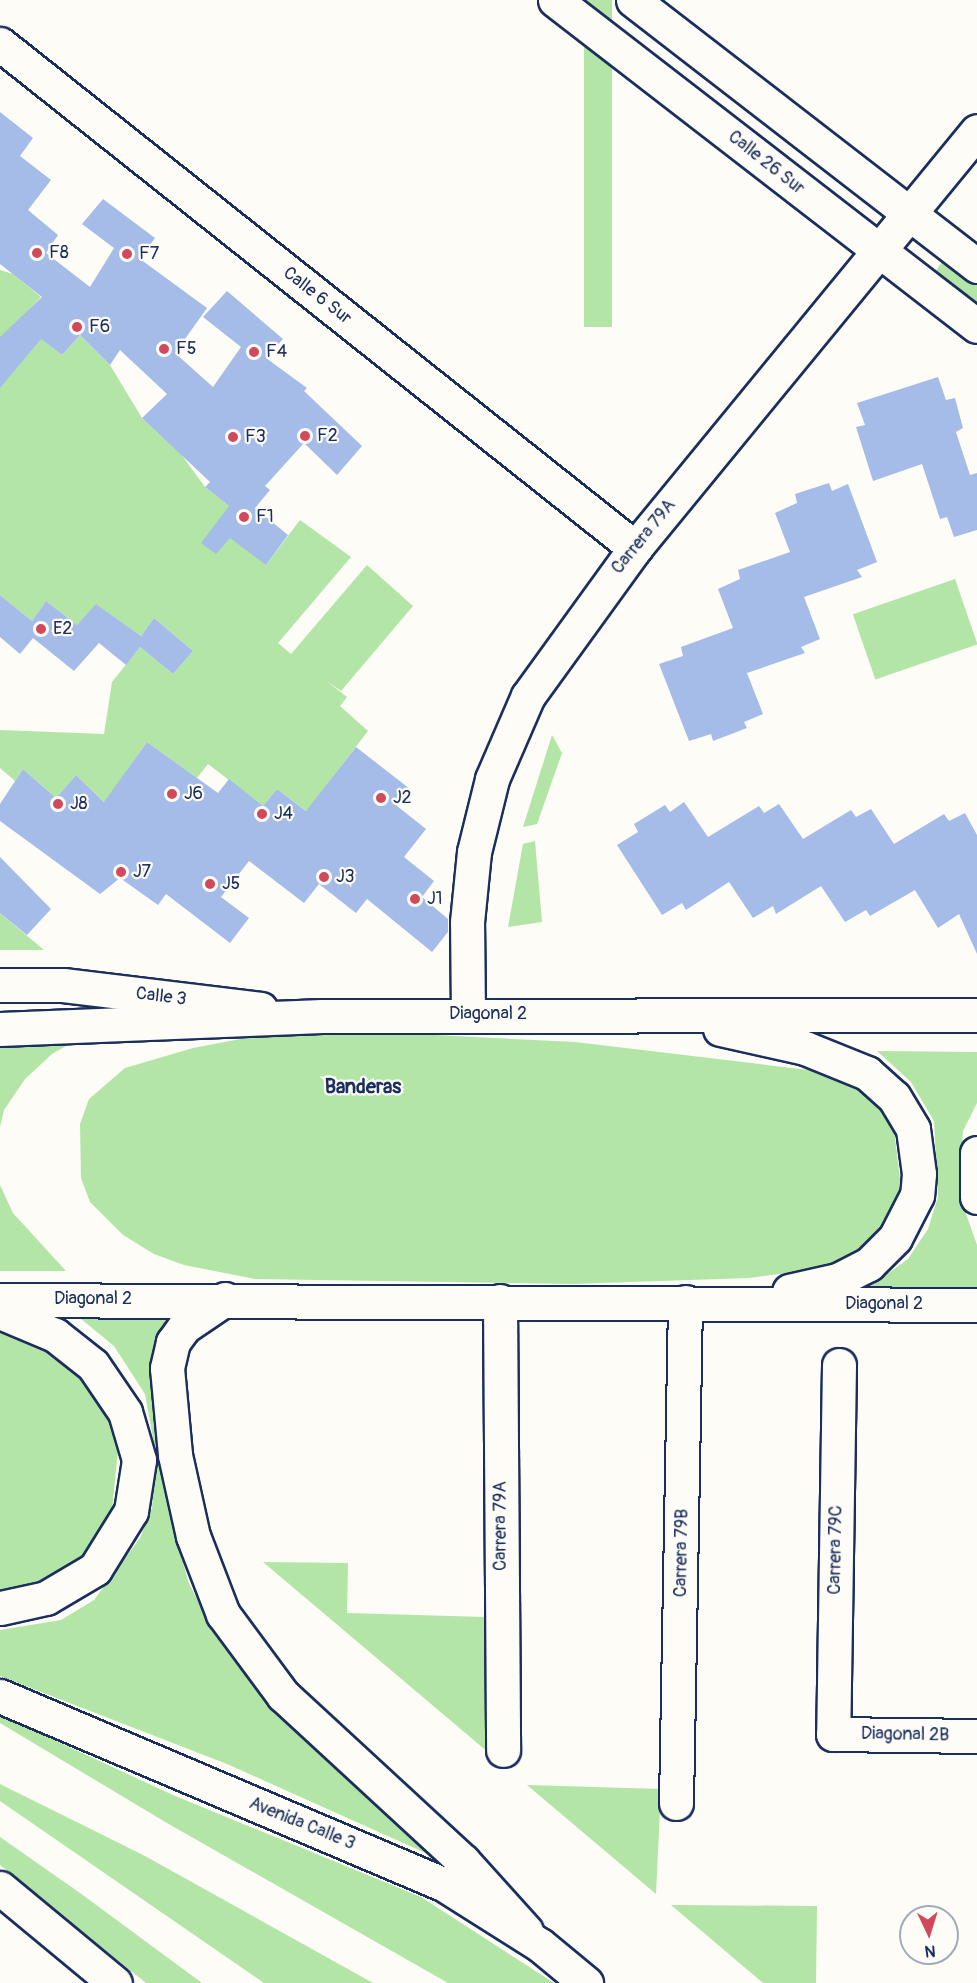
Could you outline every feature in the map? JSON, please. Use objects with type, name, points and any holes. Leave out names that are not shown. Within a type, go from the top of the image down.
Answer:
[{"type":"main road","name":"Calle 26 Sur","points":[[555,0],[977,326]]},
{"type":"main road","points":[[633,0],[977,266]]},
{"type":"main road","name":"Calle 6 Sur","points":[[0,44],[635,548]]},
{"type":"main road","name":"Carrera 79A","points":[[468,1014],[470,878],[481,816],[506,741],[528,696],[573,628],[635,548],[977,131]]},
{"type":"main road","name":"Calle 3","points":[[0,986],[63,985],[322,1016]]},
{"type":"main road","points":[[637,1014],[756,1036],[845,1063],[882,1085],[913,1129],[917,1195],[895,1238],[869,1264],[816,1285],[719,1303]]},
{"type":"main road","name":"Diagonal 2","points":[[0,1029],[322,1016],[977,1015]]},
{"type":"main road","points":[[977,1153],[977,1197]]},
{"type":"main road","points":[[225,1299],[184,1327],[173,1342],[166,1368],[175,1455],[188,1514],[206,1575],[224,1614],[283,1695],[463,1862],[540,1945]]},
{"type":"main road","name":"Diagonal 2","points":[[0,1300],[225,1299],[977,1305]]},
{"type":"main road","name":"Carrera 79A","points":[[500,1301],[503,1750]]},
{"type":"main road","name":"Carrera 79B","points":[[675,1803],[686,1302]]},
{"type":"main road","points":[[0,1312],[55,1335],[93,1365],[125,1412],[139,1460],[131,1511],[95,1569],[46,1598],[0,1608]]},
{"type":"main road","name":"Carrera 79C","points":[[833,1734],[839,1365]]},
{"type":"main road","name":"Avenida Calle 3","points":[[0,1696],[445,1885],[540,1945],[586,1983]]},
{"type":"main road","name":"Diagonal 2B","points":[[833,1734],[977,1736]]},
{"type":"main road","points":[[0,1888],[115,1983]]},
{"type":"green space","points":[[584,0],[612,0],[612,327],[584,327]]},
{"type":"green space","points":[[944,259],[977,285],[977,309],[933,275]]},
{"type":"green space","points":[[0,270],[13,274],[41,297],[18,321],[62,355],[80,335],[110,365],[142,418],[181,454],[205,487],[229,506],[266,565],[300,520],[351,557],[278,643],[291,654],[367,565],[413,606],[341,691],[325,680],[347,697],[340,706],[368,731],[332,778],[371,808],[345,840],[277,789],[263,806],[208,764],[197,778],[147,742],[127,770],[120,817],[76,775],[56,798],[23,769],[15,781],[0,768],[0,730],[104,734],[112,682],[140,647],[173,674],[193,651],[154,618],[141,636],[97,605],[77,625],[46,601],[32,621],[0,595]]},
{"type":"green space","points":[[955,579],[977,644],[875,679],[853,614]]},
{"type":"green space","points":[[552,735],[562,753],[537,824],[523,827]]},
{"type":"green space","points":[[535,841],[542,922],[508,927],[523,844]]},
{"type":"green space","points":[[0,913],[44,950],[0,950]]},
{"type":"green space","points":[[375,1032],[575,1042],[834,1073],[864,1084],[893,1122],[901,1187],[889,1219],[871,1245],[842,1266],[749,1278],[572,1284],[255,1279],[184,1265],[154,1254],[123,1235],[90,1202],[81,1178],[80,1124],[89,1099],[125,1068],[193,1048],[267,1034]]},
{"type":"green space","points":[[87,1034],[52,1054],[25,1079],[4,1110],[0,1127],[0,1042]]},
{"type":"green space","points":[[877,1051],[977,1052],[977,1103],[963,1131],[961,1165],[964,1208],[977,1245],[977,1292],[865,1290],[908,1259],[928,1229],[938,1197],[934,1121],[911,1082]]},
{"type":"green space","points":[[0,1185],[13,1213],[66,1271],[0,1271]]},
{"type":"green space","points":[[75,1314],[169,1314],[152,1365],[169,1510],[188,1581],[213,1632],[249,1678],[303,1738],[430,1855],[227,1764],[0,1676],[0,1630],[61,1620],[94,1600],[140,1538],[152,1508],[156,1455],[145,1394],[114,1346]]},
{"type":"green space","points":[[0,1329],[46,1343],[98,1386],[119,1441],[112,1510],[92,1546],[67,1572],[35,1588],[0,1595]]},
{"type":"green space","points":[[263,1562],[348,1563],[347,1613],[485,1617],[489,1753]]},
{"type":"green space","points":[[0,1715],[173,1795],[421,1897],[554,1983],[448,1983],[167,1823],[0,1723]]},
{"type":"green space","points":[[0,1784],[145,1856],[373,1983],[264,1983],[0,1801]]},
{"type":"green space","points":[[527,1785],[661,1789],[656,1894]]},
{"type":"green space","points":[[0,1837],[202,1983],[146,1983],[0,1865]]},
{"type":"green space","points":[[671,1905],[817,1906],[816,1983],[763,1983]]},
{"type":"building","points":[[0,112],[33,138],[20,156],[51,180],[28,210],[58,235],[46,253],[90,287],[114,248],[82,224],[103,199],[155,238],[140,259],[207,308],[175,353],[213,387],[241,347],[203,317],[227,291],[283,339],[266,358],[307,388],[304,391],[362,446],[337,475],[304,443],[265,486],[270,490],[255,508],[288,535],[266,565],[230,538],[216,554],[201,543],[229,506],[205,487],[210,482],[142,418],[167,394],[120,350],[110,365],[80,335],[62,355],[41,339],[0,388],[0,337],[42,297],[0,264]]},
{"type":"building","points":[[938,377],[946,400],[955,398],[963,428],[956,432],[970,475],[977,473],[977,530],[954,537],[947,517],[940,519],[922,464],[873,481],[856,427],[865,425],[857,403]]},
{"type":"building","points":[[829,483],[832,491],[848,484],[877,562],[857,570],[862,577],[804,597],[820,639],[801,647],[805,653],[747,673],[763,714],[744,722],[747,728],[713,741],[711,734],[689,741],[659,664],[683,656],[681,647],[733,628],[718,589],[740,579],[738,570],[790,552],[775,513],[797,503],[795,494]]},
{"type":"building","points":[[0,595],[32,621],[46,601],[77,625],[96,604],[141,636],[154,618],[193,651],[173,674],[140,647],[126,665],[99,643],[74,671],[33,638],[20,654],[0,637]]},
{"type":"building","points":[[147,742],[218,793],[229,779],[263,806],[277,789],[306,811],[356,747],[410,789],[397,806],[426,829],[404,857],[434,881],[422,897],[448,919],[448,932],[432,952],[367,899],[356,913],[319,884],[304,903],[249,861],[221,897],[249,918],[230,943],[166,894],[158,905],[120,878],[100,894],[0,821],[0,804],[23,769],[56,798],[76,775],[104,802]]},
{"type":"building","points":[[684,802],[708,837],[759,806],[764,813],[779,804],[803,839],[851,810],[856,817],[871,809],[894,844],[944,814],[949,821],[965,813],[977,835],[977,954],[959,914],[938,928],[915,890],[870,916],[866,910],[845,922],[821,886],[776,914],[773,906],[753,918],[729,882],[686,910],[682,903],[662,915],[617,845],[638,832],[634,824],[665,805],[670,812]]},
{"type":"building","points":[[0,857],[51,909],[27,935],[0,913]]},
{"type":"place","name":"F8","points":[[37,253]]},
{"type":"place","name":"F7","points":[[127,254]]},
{"type":"place","name":"F6","points":[[77,327]]},
{"type":"place","name":"F5","points":[[164,349]]},
{"type":"place","name":"F4","points":[[254,352]]},
{"type":"place","name":"F2","points":[[305,436]]},
{"type":"place","name":"F3","points":[[233,437]]},
{"type":"place","name":"F1","points":[[244,517]]},
{"type":"place","name":"E2","points":[[41,629]]},
{"type":"place","name":"J6","points":[[172,794]]},
{"type":"place","name":"J2","points":[[381,798]]},
{"type":"place","name":"J8","points":[[58,804]]},
{"type":"place","name":"J4","points":[[262,814]]},
{"type":"place","name":"J7","points":[[121,872]]},
{"type":"place","name":"J3","points":[[324,877]]},
{"type":"place","name":"J5","points":[[210,884]]},
{"type":"place","name":"J1","points":[[415,899]]},
{"type":"district","name":"Banderas","points":[[363,1086]]}]
